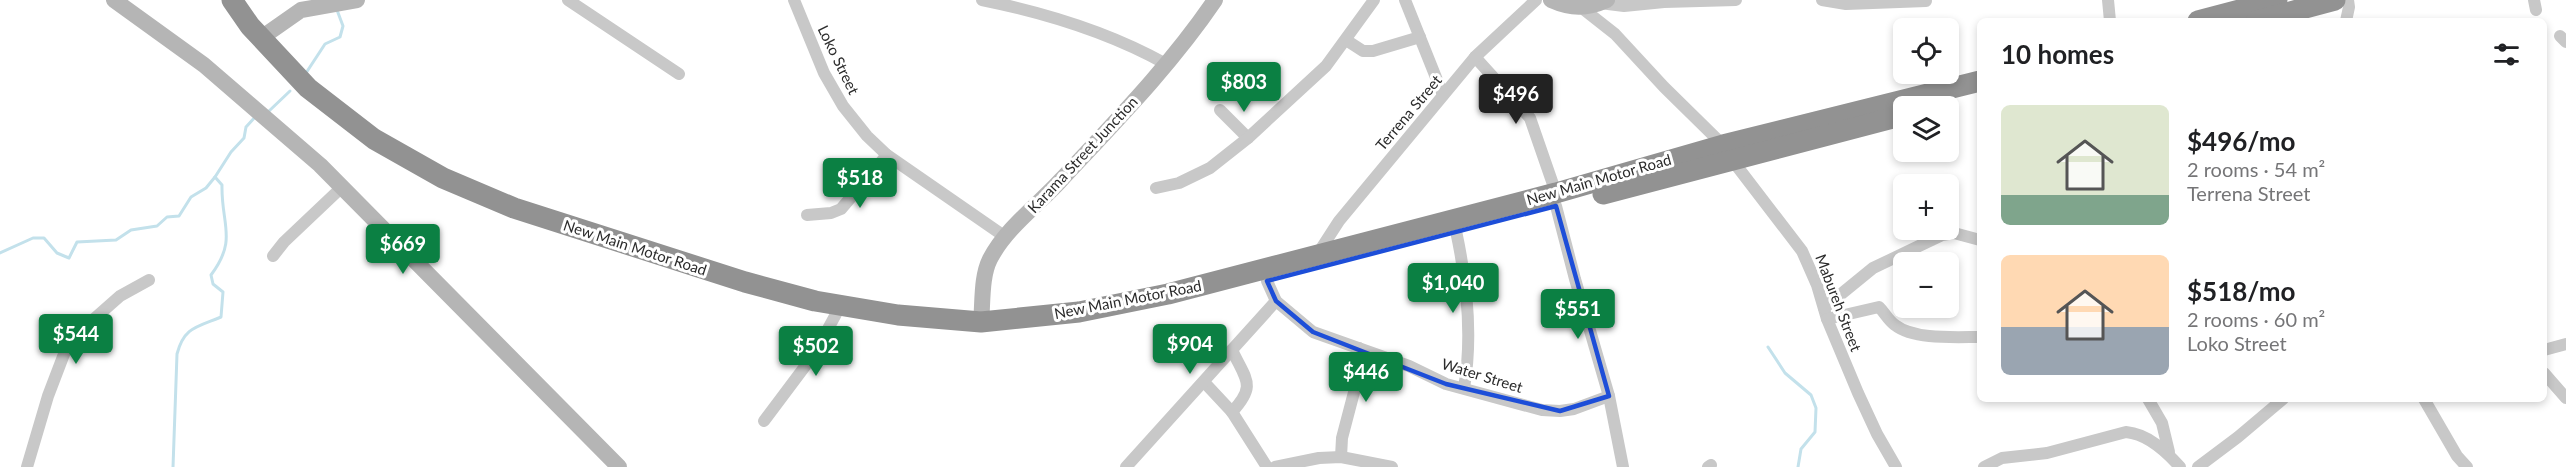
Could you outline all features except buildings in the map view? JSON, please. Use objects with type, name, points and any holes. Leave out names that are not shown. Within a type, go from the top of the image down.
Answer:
[{"type":"highway","name":"New Main Motor Road","points":[[221,0],[243,32],[302,94],[370,146],[439,186],[510,217],[650,263],[814,310],[897,324],[980,332],[1081,321],[1267,281],[1456,231],[1556,199],[1977,82]]},
{"type":"highway","name":"New Main Motor Road","points":[[232,0],[261,38],[308,88],[374,139],[443,178],[514,208],[739,281],[815,301],[898,315],[981,322],[1090,310],[1168,294],[1434,223],[1556,199]]},
{"type":"highway","points":[[2209,18],[2277,0]]},
{"type":"highway","points":[[2267,18],[2335,0]]},
{"type":"highway","points":[[1959,100],[1977,96]]},
{"type":"highway","name":"New Main Motor Road","points":[[1728,153],[1893,117]]},
{"type":"street","points":[[114,0],[204,65],[320,165],[619,467]]},
{"type":"street","points":[[261,38],[301,10],[357,0]]},
{"type":"street","points":[[568,0],[679,74]]},
{"type":"street","name":"Loko Street","points":[[794,0],[824,73],[843,106],[867,136],[887,155],[1004,236]]},
{"type":"street","points":[[982,0],[1079,25],[1134,46],[1166,63]]},
{"type":"street","name":"Karama Street Junction","points":[[981,322],[986,271],[990,259],[1004,236],[1113,125],[1166,63],[1215,0]]},
{"type":"street","points":[[1156,188],[1179,183],[1210,168],[1248,138],[1326,66],[1374,0]]},
{"type":"street","points":[[1405,0],[1443,95]]},
{"type":"street","name":"Terrena Street","points":[[1317,256],[1339,221],[1475,57],[1536,0]]},
{"type":"street","points":[[1551,0],[1566,6],[1582,8],[1603,1],[1624,6],[1664,2],[1736,0]]},
{"type":"street","points":[[1822,0],[1845,4],[1926,1]]},
{"type":"street","points":[[2108,0],[2110,18]]},
{"type":"street","points":[[2347,18],[2348,0]]},
{"type":"street","name":"Mabureh Street","points":[[1582,8],[1615,34],[1728,153],[1802,251],[1817,285],[1825,313],[1877,434],[1896,467]]},
{"type":"street","points":[[1346,40],[1363,51],[1373,51],[1420,37]]},
{"type":"street","points":[[1475,57],[1530,118],[1556,199],[1575,279],[1609,396],[1623,467]]},
{"type":"street","points":[[1220,110],[1248,138]]},
{"type":"street","points":[[807,215],[831,213],[841,209],[887,155]]},
{"type":"street","points":[[273,256],[284,242],[341,188]]},
{"type":"street","points":[[1456,231],[1469,318],[1468,366],[1464,388]]},
{"type":"street","points":[[1825,313],[1873,268],[1942,235],[1954,233],[1977,239]]},
{"type":"street","points":[[27,467],[48,396],[69,341],[120,296],[149,280]]},
{"type":"street","name":"Water Street","points":[[1267,281],[1276,302],[1313,332],[1359,348],[1446,384],[1542,410],[1574,409],[1609,396]]},
{"type":"street","points":[[1126,467],[1276,302]]},
{"type":"street","points":[[1825,313],[1879,307],[1888,319],[1902,330],[1943,336],[1977,337]]},
{"type":"street","points":[[764,421],[815,353],[836,314]]},
{"type":"street","points":[[2547,349],[2566,344]]},
{"type":"street","points":[[1341,457],[1344,430],[1358,377],[1359,348]]},
{"type":"street","points":[[1232,350],[1248,384],[1246,398],[1232,412]]},
{"type":"street","points":[[2547,376],[2566,398]]},
{"type":"street","points":[[1204,382],[1232,412],[1267,467]]},
{"type":"street","points":[[2150,402],[2162,423],[2169,452],[2180,467]]},
{"type":"street","points":[[2198,467],[2279,402]]},
{"type":"street","points":[[2426,402],[2457,456],[2467,467]]},
{"type":"street","points":[[1984,467],[2011,456],[2028,456],[2067,449],[2126,432],[2137,433],[2169,452]]},
{"type":"street","points":[[1275,467],[1319,458],[1341,457],[1392,467]]},
{"type":"highlighted area","points":[[1556,206],[1609,396],[1560,411],[1446,384],[1313,332],[1276,301],[1267,281]]},
{"type":"waterway","points":[[306,73],[325,44],[340,37],[343,26],[337,10]]},
{"type":"waterway","points":[[269,111],[290,91]]},
{"type":"waterway","points":[[0,253],[33,238],[44,238],[57,253],[69,258],[77,242],[116,240],[131,230],[157,226],[167,217],[179,216],[191,197],[206,188],[215,177],[231,152],[244,138],[246,127],[256,116]]},
{"type":"waterway","points":[[173,467],[177,354],[183,338],[188,333],[198,326],[221,317],[223,292],[213,284],[211,275],[224,251],[226,232],[222,185],[215,177]]},
{"type":"waterway","points":[[1768,347],[1785,373],[1811,395],[1816,408],[1815,432],[1801,449],[1798,467]]}]
